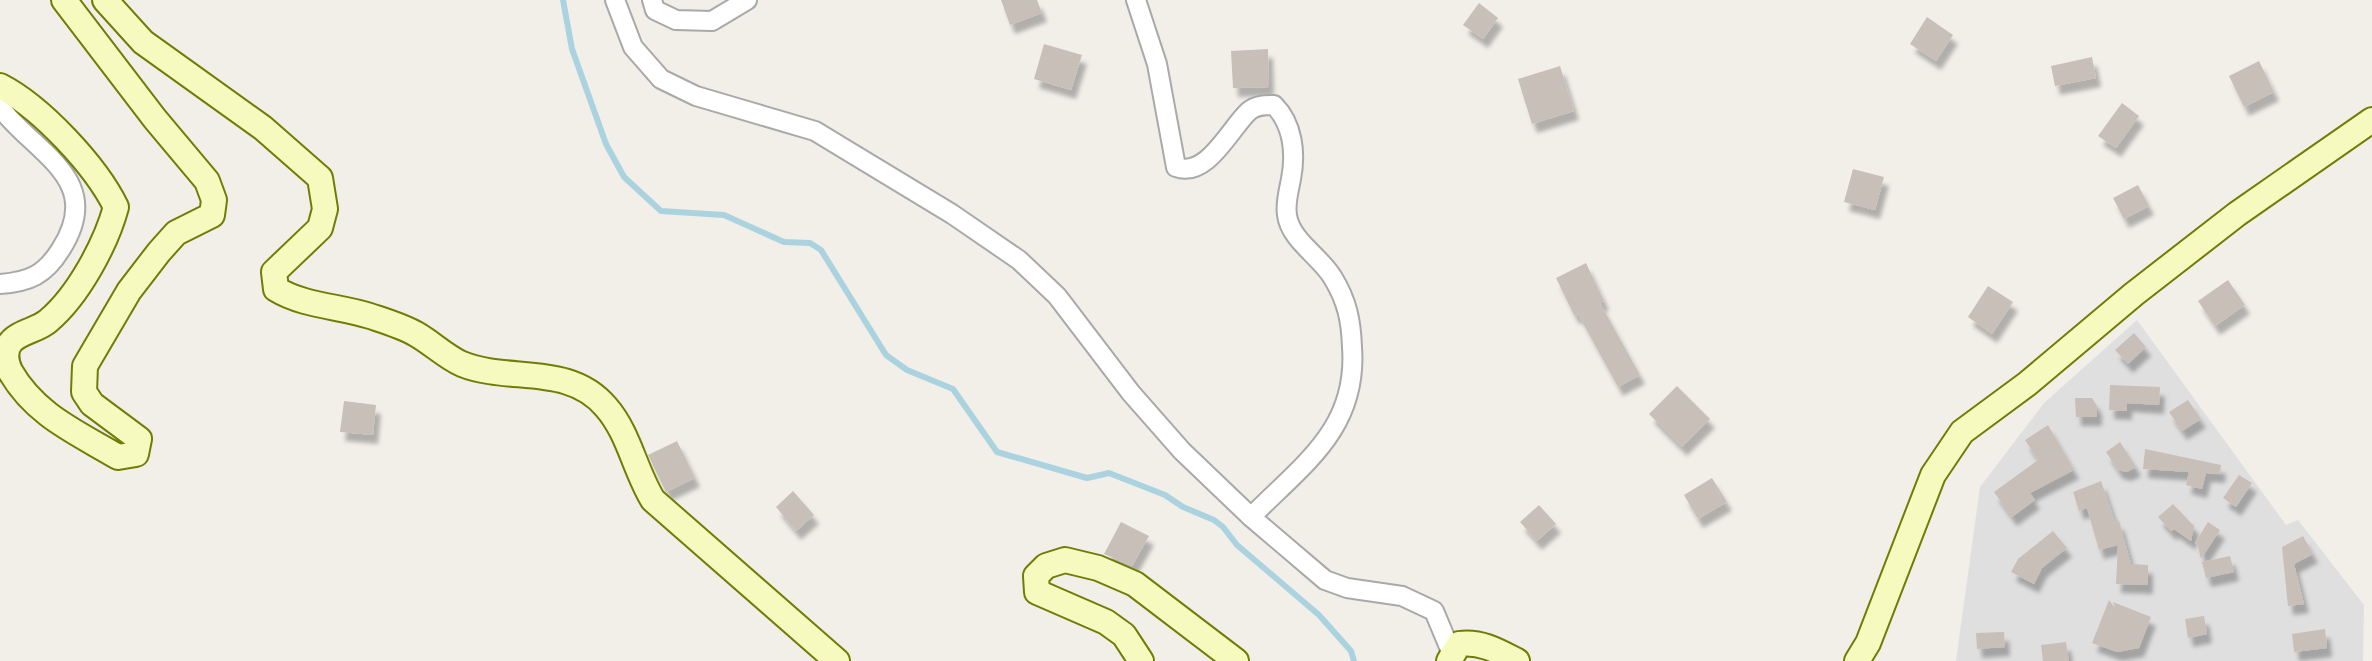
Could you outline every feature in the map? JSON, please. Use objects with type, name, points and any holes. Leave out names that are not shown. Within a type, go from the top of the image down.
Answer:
[{"type":"street","points":[[0,86],[14,93],[48,122],[104,182],[116,207],[111,225],[78,286],[44,325],[12,340],[6,351],[7,364],[22,391],[51,418],[118,457],[129,457],[136,454],[139,439],[92,404],[84,392],[85,366],[129,291],[159,252],[176,233],[212,215],[214,200],[207,181],[64,0]]},
{"type":"street","points":[[105,0],[143,42],[263,128],[320,178],[325,209],[320,228],[274,272],[276,289],[289,297],[369,316],[414,333],[462,363],[490,371],[541,375],[569,382],[588,393],[606,406],[621,430],[642,482],[653,500],[837,661]]},
{"type":"street","points":[[615,0],[633,47],[661,79],[696,96],[815,131],[952,214],[1019,260],[1057,296],[1131,393],[1182,451],[1251,517],[1325,580],[1347,588],[1402,596],[1434,611],[1450,658]]},
{"type":"street","points":[[652,0],[655,10],[676,20],[712,21],[747,0]]},
{"type":"street","points":[[1136,0],[1157,64],[1176,167],[1185,169],[1202,162],[1217,151],[1250,110],[1261,105],[1274,105],[1283,115],[1295,159],[1286,214],[1290,226],[1331,273],[1350,313],[1353,363],[1350,395],[1340,420],[1328,439],[1251,517]]},
{"type":"street","points":[[0,107],[10,121],[32,138],[65,175],[76,202],[75,218],[68,239],[57,257],[27,282],[0,284]]},
{"type":"street","points":[[1857,661],[1868,643],[1933,475],[1962,432],[2027,384],[2134,294],[2237,214],[2372,120]]},
{"type":"street","points":[[1141,661],[1124,635],[1106,622],[1037,592],[1036,576],[1046,566],[1065,560],[1098,568],[1135,584],[1236,661]]},
{"type":"street","points":[[1450,658],[1459,644],[1472,642],[1487,645],[1517,661]]},
{"type":"shaded area","points":[[2137,320],[2286,525],[2298,520],[2364,605],[2363,661],[1956,661],[1980,487],[2044,403]]},
{"type":"building","points":[[1001,0],[1037,0],[1042,13],[1010,25]]},
{"type":"building","points":[[1479,3],[1498,18],[1483,39],[1463,25]]},
{"type":"building","points":[[1927,17],[1953,35],[1936,61],[1910,44]]},
{"type":"building","points":[[1044,44],[1082,55],[1071,90],[1034,79]]},
{"type":"building","points":[[1268,49],[1269,87],[1233,88],[1231,51]]},
{"type":"building","points":[[2092,57],[2096,78],[2055,86],[2051,66]]},
{"type":"building","points":[[2259,61],[2274,92],[2244,107],[2229,76]]},
{"type":"building","points":[[1560,66],[1574,111],[1532,124],[1518,79]]},
{"type":"building","points":[[2122,103],[2139,116],[2116,148],[2098,136]]},
{"type":"building","points":[[1853,169],[1884,177],[1875,210],[1844,202]]},
{"type":"building","points":[[2138,185],[2149,206],[2124,219],[2113,198]]},
{"type":"building","points":[[1586,263],[1604,301],[1600,303],[1640,375],[1618,387],[1578,314],[1574,315],[1556,278]]},
{"type":"building","points":[[2228,280],[2245,305],[2215,326],[2198,301]]},
{"type":"building","points":[[1988,286],[2013,302],[1992,334],[1968,317]]},
{"type":"building","points":[[2134,333],[2146,347],[2128,364],[2115,350]]},
{"type":"building","points":[[2110,385],[2160,387],[2159,405],[2127,403],[2127,411],[2109,410]]},
{"type":"building","points":[[1677,386],[1710,419],[1682,447],[1649,414]]},
{"type":"building","points":[[2075,398],[2092,398],[2097,406],[2097,417],[2076,417]]},
{"type":"building","points":[[2188,400],[2201,419],[2182,431],[2169,412]]},
{"type":"building","points":[[344,401],[376,405],[373,435],[340,432]]},
{"type":"building","points":[[2048,425],[2074,470],[2030,493],[2035,500],[2012,517],[1994,492],[2038,460],[2025,440]]},
{"type":"building","points":[[677,441],[695,478],[666,492],[648,455]]},
{"type":"building","points":[[2120,442],[2136,467],[2127,472],[2118,470],[2106,452]]},
{"type":"building","points":[[2145,449],[2221,465],[2220,474],[2206,473],[2202,489],[2186,485],[2189,472],[2143,469]]},
{"type":"building","points":[[2239,475],[2252,483],[2236,507],[2223,498]]},
{"type":"building","points":[[1712,478],[1727,502],[1698,519],[1684,495]]},
{"type":"building","points":[[2101,481],[2115,522],[2119,521],[2131,564],[2148,565],[2148,585],[2116,584],[2118,545],[2099,550],[2087,508],[2079,511],[2073,492]]},
{"type":"building","points":[[793,491],[814,515],[796,531],[776,507]]},
{"type":"building","points":[[2173,504],[2194,526],[2191,541],[2174,529],[2171,531],[2158,517]]},
{"type":"building","points":[[1539,505],[1556,524],[1537,541],[1520,522]]},
{"type":"building","points":[[1121,522],[1149,536],[1132,566],[1104,554]]},
{"type":"building","points":[[2208,522],[2220,530],[2201,559],[2195,543]]},
{"type":"building","points":[[2053,531],[2067,548],[2042,568],[2034,584],[2011,572],[2018,559]]},
{"type":"building","points":[[2303,536],[2313,554],[2294,564],[2304,604],[2288,606],[2282,547]]},
{"type":"building","points":[[2230,556],[2234,572],[2206,578],[2202,562]]},
{"type":"building","points":[[2109,600],[2115,608],[2113,602],[2151,617],[2139,648],[2117,652],[2092,643]]},
{"type":"building","points":[[2204,616],[2207,634],[2188,638],[2185,619]]},
{"type":"building","points":[[2325,629],[2327,648],[2294,652],[2292,634]]},
{"type":"building","points":[[2004,632],[2005,647],[1977,649],[1976,633]]},
{"type":"building","points":[[2066,642],[2069,661],[2043,661],[2041,645]]},
{"type":"waterway","points":[[563,0],[572,49],[606,144],[624,177],[661,211],[724,215],[784,242],[810,243],[821,250],[886,355],[907,370],[953,389],[997,452],[1087,478],[1109,473],[1165,495],[1183,507],[1214,520],[1237,545],[1319,615],[1351,651],[1354,661]]}]
